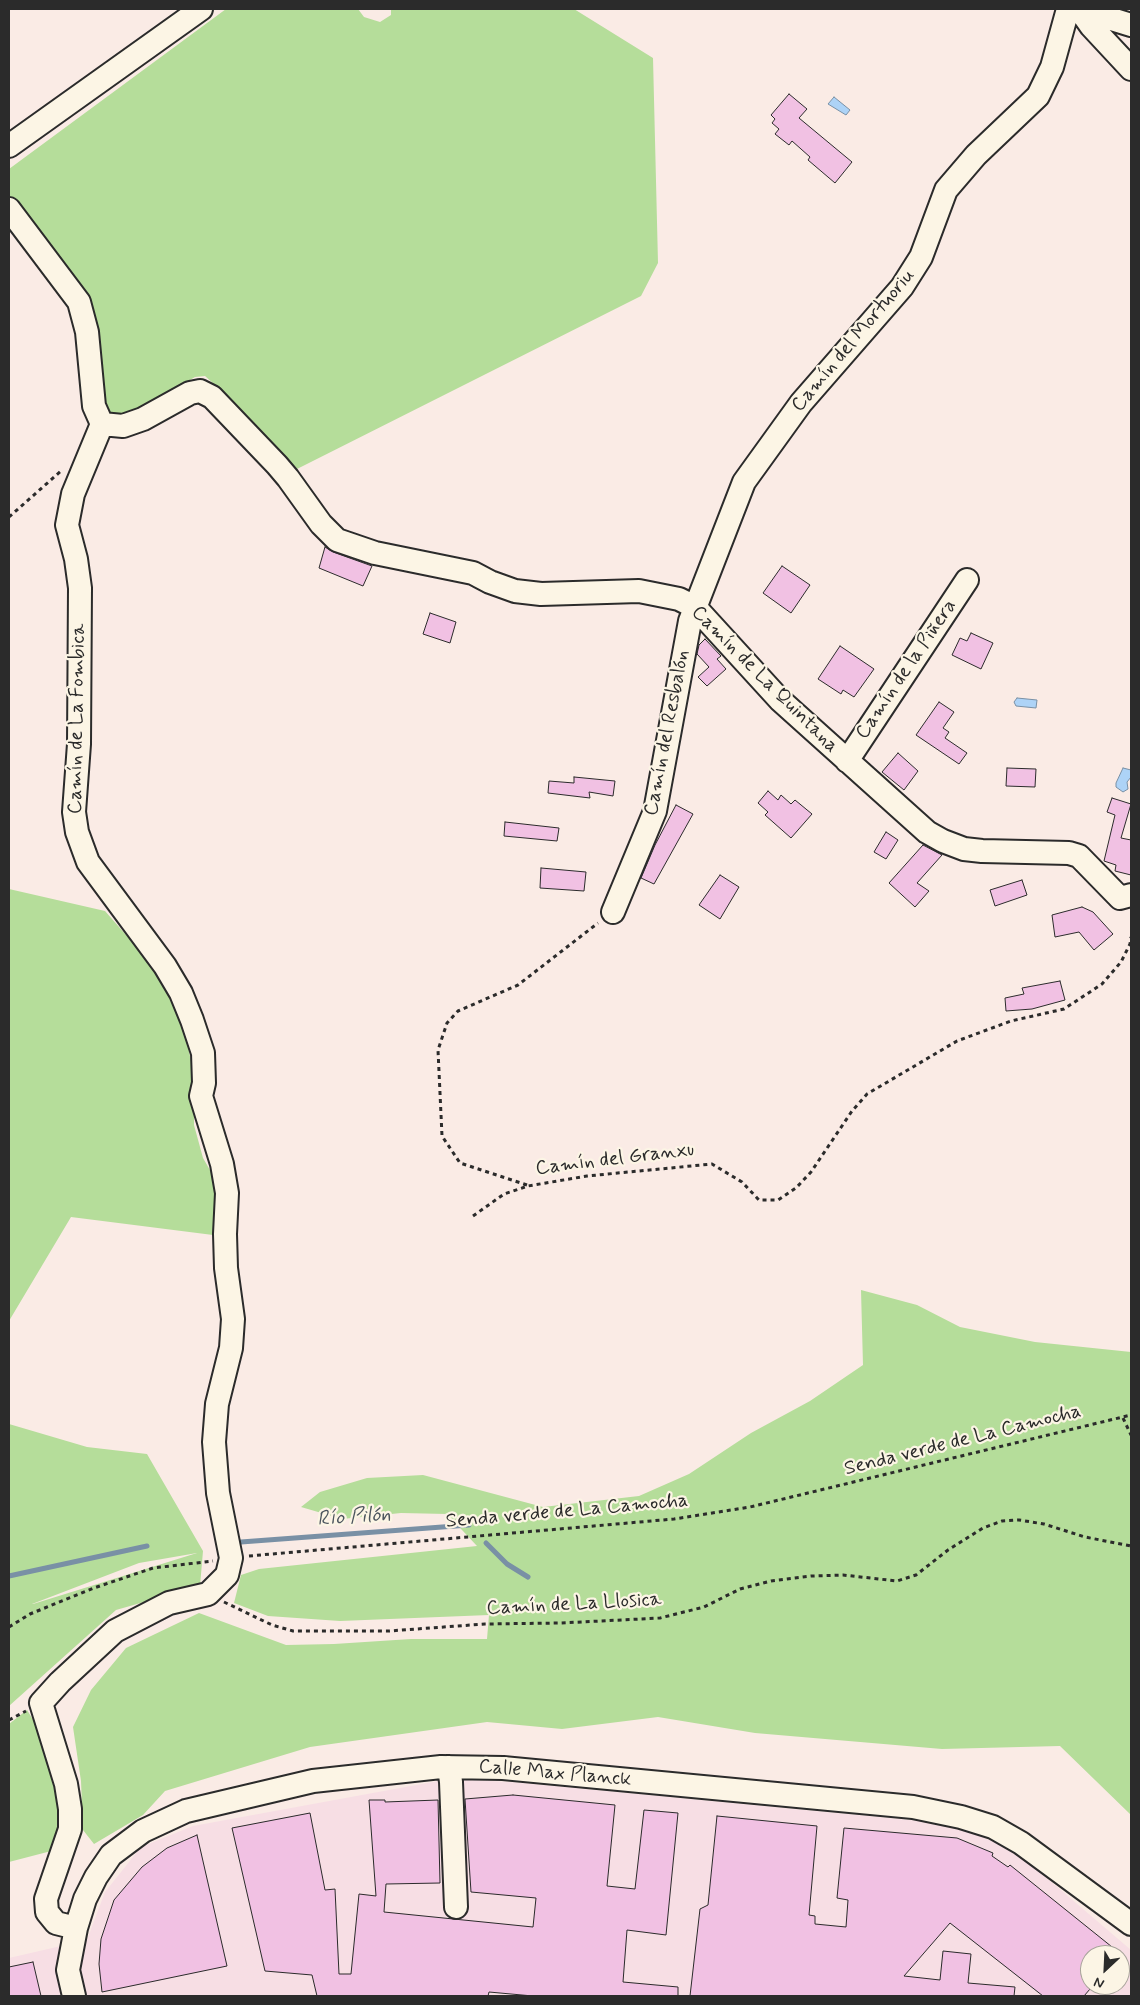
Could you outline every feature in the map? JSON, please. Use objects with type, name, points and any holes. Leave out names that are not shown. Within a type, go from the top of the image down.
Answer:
[{"type":"street","points":[[9,146],[201,9]]},
{"type":"street","name":"Camín del Mortuoriu","points":[[695,607],[744,482],[801,402],[902,287],[921,257],[946,190],[976,155],[1038,96],[1052,67],[1068,9]]},
{"type":"street","points":[[1079,9],[1131,25]]},
{"type":"street","points":[[1079,9],[1091,26],[1131,69]]},
{"type":"street","points":[[9,209],[79,302],[86,332],[94,406],[102,424]]},
{"type":"street","name":"Camín de La Quintana","points":[[102,424],[123,426],[130,424],[143,419],[190,392],[200,391],[212,397],[277,465],[321,524],[338,540],[375,553],[473,573],[490,582],[515,591],[541,594],[639,591],[679,599],[695,607],[780,700],[927,832],[964,849],[1069,853],[1078,856],[1120,898],[1131,896]]},
{"type":"street","name":"Camín de La Fombica","points":[[102,424],[73,494],[67,525],[76,559],[80,588],[79,744],[74,812],[77,832],[88,862],[165,966],[181,993],[203,1053],[204,1083],[201,1096],[222,1164],[227,1193],[226,1259],[234,1319],[231,1348],[217,1404],[214,1442],[218,1493],[231,1558]]},
{"type":"street","name":"Camín de la Piñera","points":[[847,761],[968,580]]},
{"type":"street","name":"Camín del Resbalón","points":[[613,912],[655,811],[690,621],[695,607]]},
{"type":"street","points":[[76,1928],[56,1923],[47,1912],[46,1899],[70,1829],[70,1809],[66,1784],[41,1703],[60,1682],[114,1631],[169,1604],[208,1594],[227,1575],[231,1558]]},
{"type":"street","points":[[449,1767],[456,1907]]},
{"type":"street","name":"Calle Max Planck","points":[[74,1996],[68,1970],[76,1928],[85,1900],[96,1877],[111,1855],[143,1831],[186,1811],[313,1782],[449,1767],[503,1768],[913,1808],[961,1817],[993,1827],[1021,1843],[1131,1924]]},
{"type":"path","points":[[9,516],[64,468]]},
{"type":"path","points":[[528,1186],[460,1163],[442,1136],[438,1050],[447,1023],[458,1011],[518,985],[613,912]]},
{"type":"path","name":"Camín del Granxu","points":[[473,1216],[504,1194],[528,1186],[587,1176],[712,1164],[742,1182],[759,1200],[778,1200],[796,1188],[811,1172],[852,1111],[867,1094],[957,1041],[1011,1021],[1064,1009],[1102,984],[1121,962],[1130,944],[1131,937]]},
{"type":"path","name":"Senda verde de La Camocha","points":[[9,1627],[30,1614],[94,1588],[152,1568],[289,1551],[674,1519],[760,1504],[1131,1416]]},
{"type":"path","points":[[1124,1418],[1131,1435]]},
{"type":"path","name":"Camín de La Llosica","points":[[208,1594],[272,1626],[293,1631],[389,1631],[485,1624],[660,1618],[704,1607],[740,1589],[771,1581],[811,1576],[843,1576],[897,1581],[916,1575],[948,1550],[982,1528],[1002,1521],[1019,1520],[1044,1524],[1085,1537],[1131,1546]]},
{"type":"shaded area","points":[[449,1779],[512,1782],[951,1824],[1014,1850],[1125,1945],[1080,1945],[1080,1995],[1130,1995],[1130,1949],[1131,1996],[9,1996],[9,1958],[87,1940],[105,1892],[141,1847],[193,1826]]},
{"type":"green space","points":[[226,9],[358,9],[364,17],[380,22],[391,15],[391,9],[574,9],[653,58],[658,263],[641,296],[295,470],[226,395],[205,376],[195,377],[136,412],[107,416],[90,306],[9,196],[9,169]]},
{"type":"green space","points":[[9,889],[105,911],[155,968],[184,1029],[194,1074],[194,1125],[203,1158],[218,1184],[213,1235],[71,1217],[9,1321]]},
{"type":"green space","points":[[861,1290],[917,1305],[960,1327],[1035,1342],[1131,1352],[1131,1815],[1060,1746],[942,1749],[755,1733],[658,1717],[562,1729],[487,1722],[310,1747],[165,1791],[143,1815],[94,1844],[83,1830],[81,1781],[73,1727],[91,1690],[126,1648],[199,1613],[286,1645],[411,1639],[487,1639],[489,1615],[340,1621],[268,1616],[234,1603],[241,1575],[259,1569],[477,1546],[447,1514],[401,1513],[342,1519],[301,1507],[320,1492],[367,1478],[423,1475],[543,1507],[639,1496],[689,1474],[751,1433],[810,1401],[863,1365]]},
{"type":"green space","points":[[9,1424],[87,1447],[147,1454],[203,1551],[200,1586],[116,1610],[9,1706]],"holes":[[[197,1553],[32,1604],[139,1563]]]},
{"type":"green space","points":[[27,1710],[40,1731],[49,1755],[62,1817],[55,1850],[9,1862],[9,1724]]},
{"type":"water","points":[[834,97],[850,110],[846,115],[828,104]]},
{"type":"water","points":[[1017,698],[1037,700],[1036,708],[1016,706],[1014,702]]},
{"type":"water","points":[[1123,768],[1131,770],[1131,777],[1127,782],[1128,789],[1123,792],[1116,787],[1116,783]]},
{"type":"building","points":[[789,94],[807,109],[799,118],[852,162],[835,183],[808,160],[810,157],[792,141],[789,145],[775,134],[779,129],[772,123],[775,119],[771,115]]},
{"type":"building","points":[[325,547],[333,552],[372,566],[363,586],[319,568]]},
{"type":"building","points":[[782,566],[810,585],[791,613],[763,593]]},
{"type":"building","points":[[430,613],[456,622],[450,643],[423,634]]},
{"type":"building","points":[[971,633],[993,643],[981,669],[952,655],[960,638],[967,641]]},
{"type":"building","points":[[705,639],[721,656],[717,659],[726,669],[707,686],[698,677],[709,667],[697,654],[699,645]]},
{"type":"building","points":[[840,646],[874,669],[854,697],[843,690],[841,694],[818,679]]},
{"type":"building","points":[[939,702],[954,712],[943,728],[949,732],[945,738],[967,753],[959,764],[916,735]]},
{"type":"building","points":[[898,753],[918,771],[904,790],[882,772]]},
{"type":"building","points":[[1007,768],[1036,769],[1035,787],[1006,786]]},
{"type":"building","points":[[574,777],[615,781],[613,796],[589,792],[590,798],[548,793],[549,781],[574,783]]},
{"type":"building","points":[[768,791],[778,800],[781,795],[791,804],[795,800],[812,814],[791,838],[765,815],[768,812],[758,803]]},
{"type":"building","points":[[1112,798],[1131,804],[1121,838],[1131,840],[1131,875],[1115,871],[1116,865],[1104,861],[1115,815],[1107,812]]},
{"type":"building","points":[[676,805],[693,814],[654,884],[641,878],[655,845]]},
{"type":"building","points":[[505,822],[559,828],[557,841],[504,836]]},
{"type":"building","points":[[886,832],[898,840],[886,859],[874,852]]},
{"type":"building","points":[[923,845],[942,855],[917,883],[929,891],[915,907],[889,883]]},
{"type":"building","points":[[541,868],[586,872],[584,891],[540,888]]},
{"type":"building","points":[[720,875],[739,887],[720,919],[699,905]]},
{"type":"building","points":[[1022,880],[1027,895],[995,906],[990,890]]},
{"type":"building","points":[[1082,907],[1093,912],[1113,934],[1094,950],[1079,932],[1055,937],[1052,915]]},
{"type":"building","points":[[1060,981],[1065,1000],[1032,1009],[1006,1011],[1005,998],[1024,994],[1022,988]]},
{"type":"building","points":[[513,1795],[615,1805],[607,1886],[635,1889],[644,1810],[678,1813],[666,1935],[627,1930],[623,1982],[678,1987],[678,1996],[533,1996],[489,1992],[488,1996],[317,1996],[312,1975],[265,1971],[232,1828],[310,1813],[325,1890],[335,1889],[339,1974],[351,1974],[359,1894],[376,1896],[369,1800],[385,1800],[385,1802],[438,1800],[440,1883],[386,1884],[384,1912],[533,1927],[536,1898],[471,1892],[465,1799]]},
{"type":"building","points":[[717,1816],[817,1826],[809,1915],[815,1916],[815,1924],[846,1927],[848,1900],[837,1898],[844,1828],[957,1838],[993,1853],[992,1856],[1008,1867],[1010,1865],[1110,1945],[1080,1945],[1080,1995],[1084,1996],[1043,1996],[950,1923],[904,1976],[940,1980],[943,1951],[971,1954],[968,1983],[1015,1987],[1014,1996],[690,1996],[700,1909],[708,1905]]},
{"type":"building","points":[[197,1835],[227,1966],[102,1992],[99,1964],[101,1939],[114,1900],[142,1867],[167,1848]]},
{"type":"building","points":[[33,1962],[41,1996],[9,1996],[9,1967]]},
{"type":"waterway","name":"Río Pilón","points":[[241,1542],[469,1525]]},
{"type":"waterway","name":"Río Pilón","points":[[486,1543],[507,1564],[528,1577]]},
{"type":"waterway","name":"Río Pilón","points":[[9,1576],[147,1546]]}]
